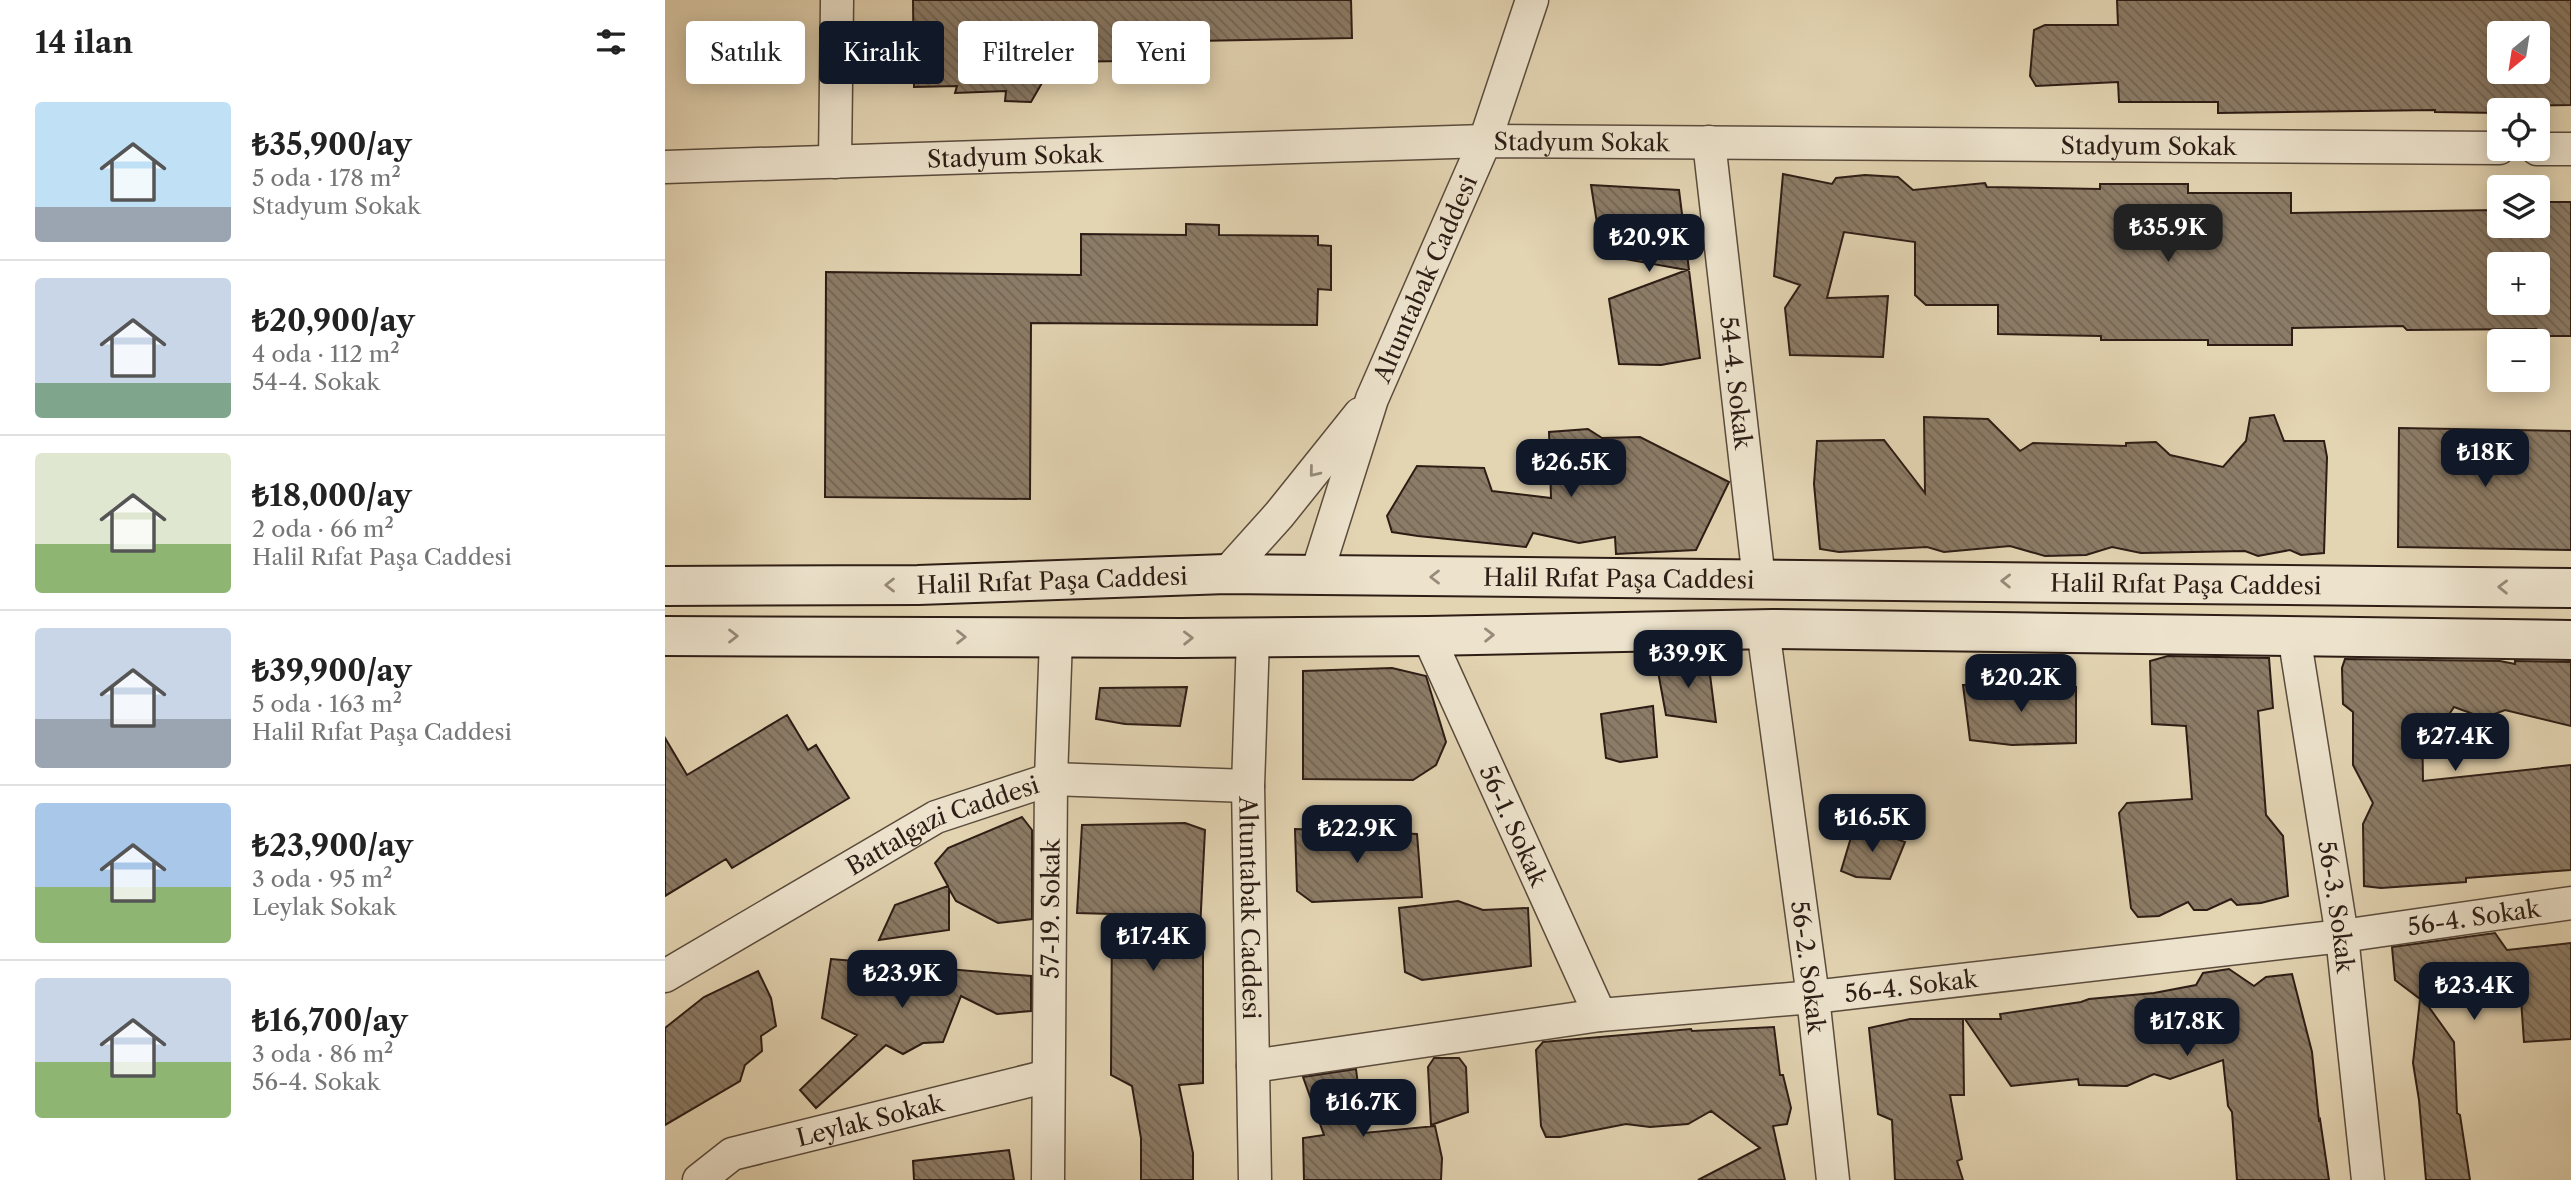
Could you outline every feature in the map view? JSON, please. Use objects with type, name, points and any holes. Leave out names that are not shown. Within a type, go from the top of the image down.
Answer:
[{"type":"main road","name":"Halil Rıfat Paşa Caddesi","points":[[665,586],[918,585],[1226,574],[2571,588]]},
{"type":"main road","name":"Halil Rıfat Paşa Caddesi","points":[[665,636],[1428,636],[1763,629],[2571,640]]},
{"type":"street","points":[[835,162],[837,0]]},
{"type":"street","name":"Altuntabak Caddesi","points":[[1316,576],[1372,399],[1485,141],[1532,0]]},
{"type":"street","name":"Stadyum Sokak","points":[[665,167],[1485,141],[2487,148]]},
{"type":"street","name":"54-4. Sokak","points":[[1709,142],[1759,580]]},
{"type":"street","points":[[2550,149],[2571,149]]},
{"type":"street","name":"Altuntabak Caddesi","points":[[1226,574],[1279,515],[1372,399]]},
{"type":"street","name":"56-2. Sokak","points":[[1763,629],[1813,997],[1833,1180]]},
{"type":"street","name":"56-3. Sokak","points":[[2294,635],[2342,936],[2368,1180]]},
{"type":"street","name":"Altuntabak Caddesi","points":[[1252,636],[1248,786],[1255,1180]]},
{"type":"street","name":"56-1. Sokak","points":[[1428,636],[1600,1015]]},
{"type":"street","name":"57-19. Sokak","points":[[1048,1180],[1051,779],[1056,638]]},
{"type":"street","name":"Battalgazi Caddesi","points":[[665,976],[936,817],[1051,779],[1248,786]]},
{"type":"street","name":"56-4. Sokak","points":[[1253,1066],[1600,1015],[1813,997],[2342,936],[2571,903]]},
{"type":"street","name":"Leylak Sokak","points":[[699,1180],[1048,1076]]},
{"type":"building","points":[[913,0],[1351,0],[1352,38],[1210,41],[1210,21],[1112,21],[1112,61],[1098,61],[1098,21],[958,21],[958,84],[1041,84],[1031,102],[1005,101],[1006,91],[955,93],[957,86],[914,87],[914,84],[944,84],[944,21],[913,21]]},
{"type":"building","points":[[2117,0],[2571,0],[2571,105],[2550,105],[2550,98],[2487,98],[2487,113],[2435,110],[2218,113],[2218,102],[2119,102],[2118,82],[2036,86],[2030,76],[2034,30],[2045,25],[2118,25]]},
{"type":"building","points":[[1783,174],[1832,184],[1836,178],[1865,175],[1898,177],[1913,190],[1985,183],[1987,187],[2100,189],[2100,184],[2188,184],[2188,193],[2291,193],[2291,213],[2487,210],[2487,238],[2550,238],[2550,202],[2571,202],[2571,336],[2550,336],[2550,329],[2407,330],[2403,326],[2292,328],[2292,345],[2208,345],[2208,340],[2101,340],[2101,336],[1998,334],[1998,305],[1926,305],[1915,295],[1915,242],[1844,232],[1827,298],[1888,296],[1883,357],[1790,355],[1785,308],[1800,285],[1774,276]]},
{"type":"building","points":[[1591,185],[1679,190],[1700,358],[1661,365],[1619,364],[1609,299],[1687,270],[1602,255]]},
{"type":"building","points":[[1186,224],[1219,225],[1219,235],[1318,236],[1318,245],[1331,246],[1331,290],[1318,289],[1317,325],[1031,323],[1030,499],[825,497],[826,272],[1081,275],[1081,234],[1186,235]]},
{"type":"building","points":[[2274,415],[2284,441],[2324,441],[2327,457],[2324,553],[2301,555],[2290,550],[2258,556],[2245,551],[2141,553],[2112,547],[2086,555],[2045,556],[2010,546],[1944,552],[1927,547],[1839,552],[1820,549],[1814,484],[1817,441],[1884,440],[1925,493],[1924,417],[1988,419],[2020,451],[2033,443],[2126,446],[2126,443],[2156,442],[2170,455],[2223,467],[2246,441],[2250,418]]},
{"type":"building","points":[[2399,428],[2571,431],[2571,550],[2398,547]]},
{"type":"building","points":[[1588,429],[1602,438],[1640,437],[1729,482],[1696,550],[1616,554],[1615,537],[1579,543],[1533,533],[1526,547],[1392,532],[1387,516],[1417,466],[1484,468],[1492,491],[1551,498],[1549,432]]},
{"type":"building","points":[[2168,656],[2269,658],[2273,708],[2258,711],[2266,815],[2283,836],[2288,896],[2261,903],[2237,905],[2231,899],[2207,910],[2194,910],[2188,902],[2159,916],[2138,917],[2131,908],[2119,813],[2127,803],[2192,799],[2186,726],[2152,724],[2150,661]]},
{"type":"building","points":[[1708,659],[1716,722],[1666,715],[1657,666]]},
{"type":"building","points":[[2345,659],[2500,661],[2515,664],[2515,661],[2571,662],[2571,726],[2505,710],[2484,718],[2454,707],[2446,719],[2422,718],[2423,781],[2571,765],[2571,870],[2466,878],[2466,882],[2381,888],[2364,886],[2363,824],[2373,803],[2353,765],[2353,712],[2343,704],[2342,668]]},
{"type":"building","points":[[1392,668],[1426,676],[1446,742],[1436,765],[1413,780],[1303,779],[1303,671]]},
{"type":"building","points":[[1963,685],[2076,687],[2076,743],[2012,745],[1970,740]]},
{"type":"building","points":[[1187,687],[1180,726],[1125,724],[1096,719],[1100,688]]},
{"type":"building","points":[[1653,706],[1657,757],[1620,762],[1606,758],[1601,714]]},
{"type":"building","points":[[787,715],[808,750],[816,745],[849,798],[732,868],[726,859],[665,896],[665,738],[687,775]]},
{"type":"building","points":[[1022,817],[1032,830],[1032,919],[998,923],[956,901],[949,889],[949,930],[879,940],[895,905],[948,886],[935,863],[948,848]]},
{"type":"building","points":[[1185,823],[1205,830],[1200,930],[1203,931],[1203,1083],[1179,1085],[1193,1153],[1193,1180],[1141,1180],[1141,1138],[1132,1086],[1111,1075],[1112,914],[1077,913],[1082,825]]},
{"type":"building","points":[[1855,824],[1905,842],[1890,879],[1856,877],[1841,871]]},
{"type":"building","points":[[1295,829],[1417,834],[1422,897],[1312,902],[1297,891]]},
{"type":"building","points":[[1458,901],[1483,910],[1528,908],[1531,966],[1422,980],[1405,972],[1399,908]]},
{"type":"building","points":[[2495,933],[2507,950],[2571,943],[2571,1039],[2524,1042],[2520,985],[2426,1003],[2454,1042],[2457,1113],[2460,1115],[2470,1180],[2426,1180],[2413,1063],[2420,999],[2395,980],[2392,947]]},
{"type":"building","points":[[831,959],[1031,976],[1031,1011],[997,1014],[961,996],[943,1042],[923,1043],[903,1054],[886,1045],[816,1108],[800,1090],[857,1035],[822,1018]]},
{"type":"building","points":[[2229,969],[2254,986],[2266,977],[2292,974],[2312,1052],[2329,1180],[2237,1180],[2232,1112],[2228,1106],[2223,1060],[2170,1079],[2154,1074],[2127,1086],[2079,1085],[2078,1079],[2011,1086],[1965,1019],[2001,1019],[2000,1014],[2089,999],[2154,993],[2196,985],[2203,973]]},
{"type":"building","points":[[758,971],[771,998],[776,1026],[761,1036],[762,1051],[745,1065],[740,1081],[665,1125],[665,1028],[704,997]]},
{"type":"building","points":[[1910,1019],[1963,1019],[1964,1095],[1950,1095],[1962,1159],[1957,1161],[1963,1180],[1895,1180],[1892,1120],[1878,1114],[1869,1028]]},
{"type":"building","points":[[1774,1027],[1780,1075],[1783,1075],[1791,1108],[1787,1124],[1773,1126],[1785,1180],[1698,1180],[1760,1148],[1711,1111],[1688,1124],[1650,1127],[1626,1124],[1560,1137],[1546,1137],[1541,1126],[1536,1050],[1543,1042],[1691,1029]]},
{"type":"building","points":[[1434,1058],[1459,1058],[1466,1067],[1468,1112],[1431,1125],[1428,1067]]},
{"type":"building","points":[[1356,1069],[1364,1133],[1435,1126],[1442,1158],[1441,1180],[1304,1180],[1303,1138],[1324,1135],[1303,1077]]},
{"type":"building","points":[[1009,1150],[1014,1180],[914,1180],[913,1161]]}]
